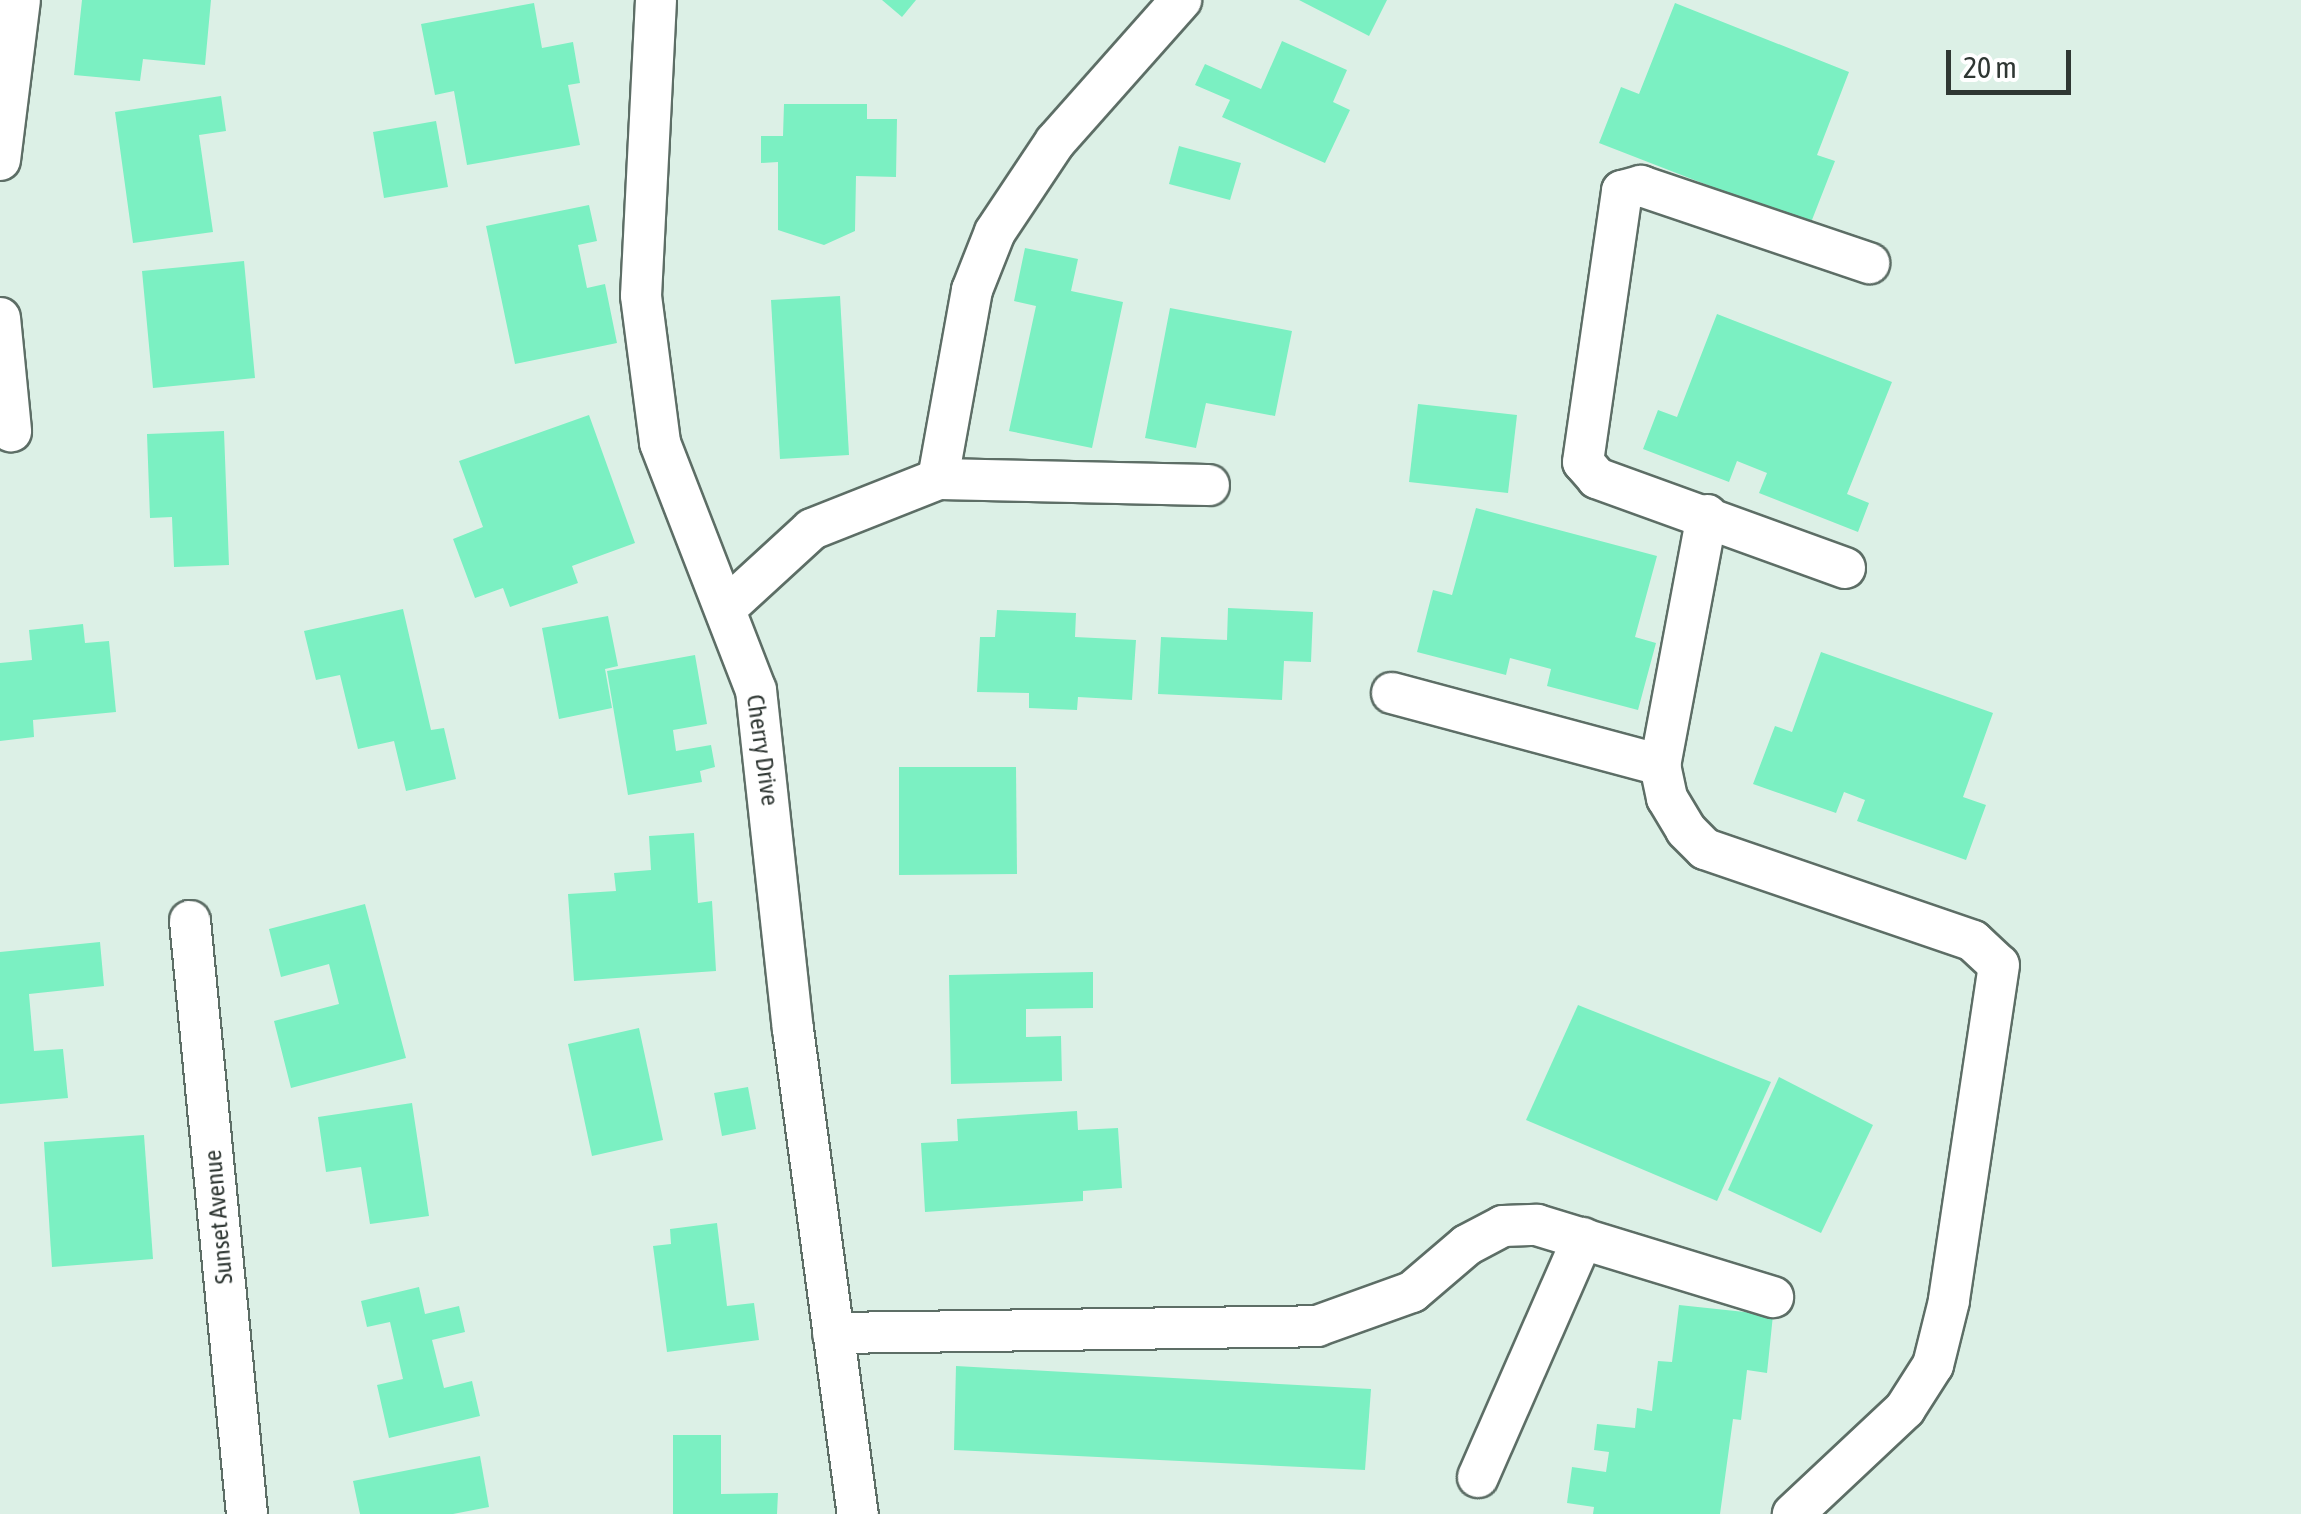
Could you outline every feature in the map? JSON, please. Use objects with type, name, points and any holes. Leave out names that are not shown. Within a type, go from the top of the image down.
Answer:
[{"type":"street","points":[[0,160],[20,0]]},
{"type":"street","name":"Cherry Drive","points":[[656,0],[640,296],[660,442],[756,690],[858,1514]]},
{"type":"street","points":[[938,479],[972,290],[995,232],[1055,142],[1181,0]]},
{"type":"street","points":[[1845,568],[1597,478],[1583,462],[1622,191],[1641,186],[1868,263]]},
{"type":"street","points":[[0,318],[11,431]]},
{"type":"street","points":[[727,607],[812,529],[938,479],[1209,485]]},
{"type":"street","points":[[1706,515],[1660,765],[1667,798],[1705,849],[1973,942],[1999,965],[1949,1301],[1933,1365],[1905,1409],[1792,1514]]},
{"type":"street","points":[[1392,694],[1660,765]]},
{"type":"street","name":"Sunset Avenue","points":[[190,921],[247,1514]]},
{"type":"street","points":[[833,1333],[1318,1326],[1412,1292],[1467,1245],[1504,1226],[1536,1225],[1772,1297]]},
{"type":"street","points":[[1478,1477],[1583,1238]]},
{"type":"building","points":[[82,0],[211,0],[205,65],[143,59],[140,81],[74,75]]},
{"type":"building","points":[[882,0],[916,0],[902,17]]},
{"type":"building","points":[[1299,0],[1387,0],[1369,36]]},
{"type":"building","points":[[534,3],[542,48],[573,42],[580,83],[568,85],[580,145],[467,165],[454,91],[435,95],[421,24]]},
{"type":"building","points":[[1675,3],[1849,72],[1817,155],[1835,161],[1810,225],[1599,143],[1621,87],[1639,94]]},
{"type":"building","points":[[1282,41],[1347,70],[1333,102],[1350,110],[1325,163],[1222,117],[1230,100],[1195,85],[1205,64],[1261,89]]},
{"type":"building","points":[[221,96],[226,131],[199,135],[213,232],[133,243],[115,112]]},
{"type":"building","points":[[784,104],[867,104],[867,119],[897,119],[896,177],[856,176],[855,231],[824,245],[778,230],[778,162],[761,163],[761,136],[783,136]]},
{"type":"building","points":[[436,121],[448,187],[384,198],[373,132]]},
{"type":"building","points":[[1179,146],[1241,163],[1230,200],[1169,184]]},
{"type":"building","points":[[589,205],[597,241],[578,245],[587,288],[605,284],[617,343],[515,364],[486,226]]},
{"type":"building","points":[[1025,248],[1078,259],[1071,291],[1123,302],[1092,448],[1009,431],[1036,306],[1014,301]]},
{"type":"building","points":[[244,261],[255,378],[153,388],[142,271]]},
{"type":"building","points":[[840,296],[849,455],[780,459],[771,300]]},
{"type":"building","points":[[1170,308],[1292,331],[1275,416],[1206,403],[1196,448],[1145,438]]},
{"type":"building","points":[[1717,314],[1892,382],[1847,494],[1869,503],[1858,532],[1759,493],[1767,473],[1737,461],[1729,482],[1643,449],[1658,410],[1677,417]]},
{"type":"building","points":[[1418,404],[1517,415],[1508,493],[1409,482]]},
{"type":"building","points":[[589,415],[635,543],[572,566],[578,583],[510,607],[503,588],[475,598],[453,539],[483,527],[459,461]]},
{"type":"building","points":[[224,431],[229,565],[174,567],[172,517],[150,518],[147,434]]},
{"type":"building","points":[[1476,508],[1657,556],[1635,637],[1656,643],[1638,710],[1547,686],[1551,669],[1510,658],[1506,675],[1417,652],[1433,590],[1452,595]]},
{"type":"building","points":[[1228,608],[1313,612],[1311,662],[1284,661],[1282,700],[1158,694],[1161,637],[1227,640]]},
{"type":"building","points":[[403,609],[431,730],[444,728],[456,779],[406,791],[394,741],[358,749],[340,675],[316,680],[304,631]]},
{"type":"building","points":[[997,610],[1076,613],[1075,637],[1136,640],[1132,700],[1078,697],[1077,710],[1029,708],[1029,693],[977,692],[980,637],[995,637]]},
{"type":"building","points":[[608,616],[618,666],[605,669],[612,708],[559,719],[542,628]]},
{"type":"building","points":[[83,624],[85,643],[109,641],[116,712],[33,720],[34,737],[0,741],[0,663],[32,660],[29,630]]},
{"type":"building","points":[[1821,652],[1993,713],[1963,797],[1986,805],[1966,860],[1857,821],[1865,800],[1844,792],[1836,813],[1753,784],[1775,726],[1792,732]]},
{"type":"building","points":[[695,655],[707,724],[673,730],[676,751],[711,745],[715,767],[700,771],[702,782],[628,795],[607,671]]},
{"type":"building","points":[[899,767],[1016,767],[1017,874],[899,875]]},
{"type":"building","points":[[694,833],[698,903],[712,901],[716,971],[574,981],[568,894],[616,891],[614,873],[651,870],[649,836]]},
{"type":"building","points":[[365,904],[406,1058],[291,1088],[274,1021],[339,1004],[329,964],[281,977],[269,929]]},
{"type":"building","points":[[100,942],[104,986],[29,994],[34,1051],[63,1049],[68,1098],[0,1104],[0,952]]},
{"type":"building","points":[[1093,972],[1093,1008],[1026,1009],[1026,1037],[1061,1036],[1062,1081],[951,1084],[949,975]]},
{"type":"building","points":[[1578,1005],[1771,1082],[1717,1201],[1526,1120]]},
{"type":"building","points":[[639,1028],[663,1140],[592,1156],[568,1044]]},
{"type":"building","points":[[1779,1077],[1873,1125],[1821,1233],[1728,1190]]},
{"type":"building","points":[[748,1087],[756,1129],[722,1136],[714,1093]]},
{"type":"building","points":[[412,1103],[429,1216],[370,1224],[361,1167],[326,1172],[318,1117]]},
{"type":"building","points":[[1077,1111],[1078,1130],[1118,1128],[1122,1188],[1083,1191],[1083,1201],[925,1212],[921,1143],[958,1141],[957,1119]]},
{"type":"building","points":[[144,1135],[153,1259],[52,1267],[44,1142]]},
{"type":"building","points":[[717,1223],[727,1306],[754,1303],[759,1340],[667,1352],[653,1246],[671,1244],[670,1229]]},
{"type":"building","points":[[419,1287],[425,1314],[459,1306],[465,1332],[432,1340],[444,1388],[472,1381],[480,1416],[389,1438],[377,1385],[403,1379],[390,1322],[367,1327],[361,1301]]},
{"type":"building","points":[[1679,1305],[1773,1315],[1767,1373],[1747,1370],[1741,1420],[1733,1419],[1720,1514],[1593,1514],[1594,1507],[1567,1503],[1572,1467],[1606,1472],[1609,1452],[1594,1450],[1597,1424],[1635,1428],[1637,1408],[1652,1411],[1658,1361],[1672,1362]]},
{"type":"building","points":[[956,1366],[1371,1389],[1365,1470],[954,1450]]},
{"type":"building","points":[[673,1435],[721,1435],[721,1494],[778,1493],[777,1514],[673,1514]]},
{"type":"building","points":[[480,1456],[489,1507],[453,1514],[360,1514],[353,1481]]}]
